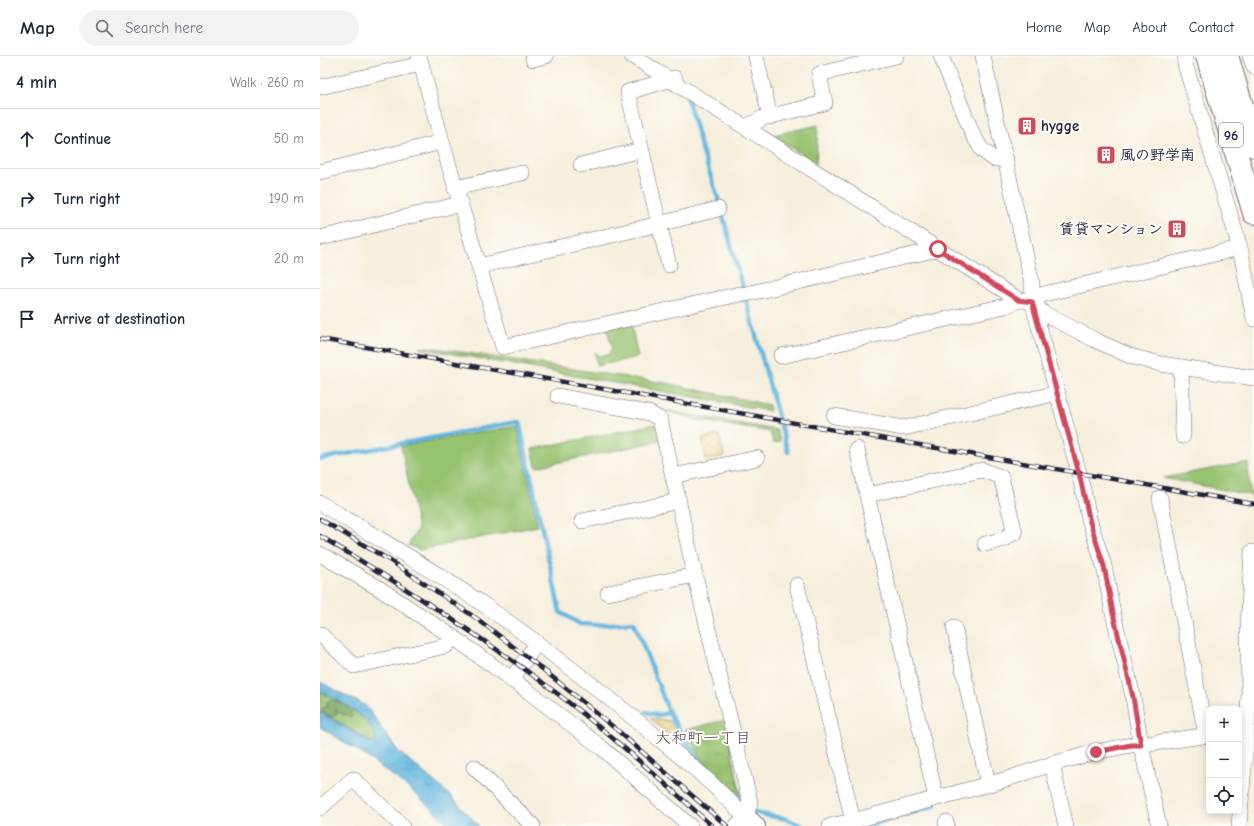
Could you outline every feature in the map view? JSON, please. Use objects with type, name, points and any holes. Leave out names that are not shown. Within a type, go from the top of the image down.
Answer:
[{"type":"main road","name":"96","points":[[1207,56],[1254,213]]},
{"type":"main road","name":"96","points":[[1227,56],[1254,146]]},
{"type":"street","points":[[632,56],[670,80]]},
{"type":"street","points":[[746,127],[763,118],[825,104],[819,74],[896,56]]},
{"type":"street","points":[[941,56],[973,135],[982,150],[994,159],[1006,159]]},
{"type":"street","points":[[983,56],[1032,284],[1025,301],[1058,393],[1090,522],[1104,566],[1113,613],[1133,697],[1141,745],[1159,826]]},
{"type":"street","points":[[1185,56],[1187,71],[1240,248],[1254,319]]},
{"type":"street","points":[[1250,56],[1254,67]]},
{"type":"street","points":[[756,57],[770,117]]},
{"type":"street","points":[[320,88],[420,60],[455,188],[503,348],[678,301],[743,294],[938,249]]},
{"type":"street","points":[[669,265],[628,92],[679,76],[683,88],[938,249],[1043,313],[1130,356],[1161,364],[1254,378]]},
{"type":"street","points":[[320,172],[442,142]]},
{"type":"street","points":[[581,165],[642,150]]},
{"type":"street","points":[[455,188],[522,173]]},
{"type":"street","points":[[320,238],[460,204]]},
{"type":"street","points":[[479,266],[718,209]]},
{"type":"street","points":[[781,356],[1005,306],[1044,294],[1240,248]]},
{"type":"street","points":[[1181,367],[1183,436]]},
{"type":"street","points":[[834,416],[904,428],[1058,393]]},
{"type":"street","points":[[558,396],[649,413],[660,419],[695,575],[750,802],[747,817]]},
{"type":"street","points":[[857,449],[936,798]]},
{"type":"street","points":[[673,476],[757,458]]},
{"type":"street","points":[[867,494],[982,470],[1001,477],[1014,533],[1005,539],[985,544]]},
{"type":"street","points":[[1160,498],[1206,725]]},
{"type":"street","points":[[582,521],[679,501]]},
{"type":"street","points":[[320,503],[401,551],[487,607],[628,714],[696,770],[747,817]]},
{"type":"street","points":[[1239,826],[1243,731],[1248,693],[1252,552],[1254,552]]},
{"type":"street","points":[[320,554],[377,587],[453,637],[602,748],[690,826]]},
{"type":"street","points":[[608,593],[695,575]]},
{"type":"street","points":[[797,585],[853,821]]},
{"type":"street","points":[[954,628],[988,784]]},
{"type":"street","points":[[320,634],[354,666],[446,646],[453,637]]},
{"type":"street","points":[[511,680],[537,644]]},
{"type":"street","points":[[835,825],[1053,768],[1096,752],[1131,745],[1141,745],[1206,735]]},
{"type":"street","points":[[474,767],[533,826]]},
{"type":"street","points":[[1053,768],[1066,826]]},
{"type":"street","points":[[320,808],[353,779],[402,826]]},
{"type":"green space","points":[[818,125],[816,164],[773,135]]},
{"type":"green space","points":[[631,323],[638,357],[597,366],[595,352],[599,356],[608,355],[612,348],[607,328]]},
{"type":"green space","points":[[428,347],[666,383],[769,405],[770,411],[420,348]]},
{"type":"green space","points":[[668,411],[777,430],[780,442],[773,443],[770,432],[696,420]]},
{"type":"green space","points":[[656,424],[660,441],[536,467],[532,449]]},
{"type":"green space","points":[[517,426],[538,526],[420,550],[408,545],[418,529],[401,446]]},
{"type":"green space","points":[[1248,462],[1250,492],[1254,493],[1254,496],[1163,478]]},
{"type":"green space","points":[[320,692],[345,705],[364,719],[374,733],[375,741],[371,742],[320,711]]},
{"type":"green space","points":[[329,700],[336,701],[347,707],[350,710],[352,717],[337,712],[336,715],[332,717],[323,712],[322,709],[324,707],[329,707],[326,703]]},
{"type":"green space","points":[[725,720],[741,796],[701,759],[685,730]]},
{"type":"sand","points":[[719,435],[724,456],[706,460],[702,439]]},
{"type":"sand","points":[[650,718],[670,721],[693,758]]},
{"type":"water","points":[[320,682],[366,706],[398,751],[450,795],[479,826],[449,826],[435,811],[404,784],[320,727],[320,712],[371,743],[376,742],[375,734],[364,718],[346,705],[320,691]]},
{"type":"waterway","points":[[687,97],[702,150],[718,198],[788,452]]},
{"type":"waterway","points":[[320,459],[519,422],[560,612],[580,624],[597,625],[634,622],[670,715],[699,761],[746,805]]},
{"type":"waterway","points":[[646,712],[658,715],[670,713]]},
{"type":"waterway","points":[[865,826],[935,806]]},
{"type":"waterway","points":[[751,809],[755,813],[787,819],[802,826]]},
{"type":"railway","points":[[320,339],[1254,504]]},
{"type":"railway","points":[[320,519],[389,560],[476,618],[545,671],[617,730],[727,826]]},
{"type":"railway","points":[[320,536],[431,605],[485,641],[561,696],[648,769],[712,826]]},
{"type":"place","name":"hygge","points":[[1027,126]]},
{"type":"place","name":"風の野学南","points":[[1106,155]]},
{"type":"place","name":"賃貸マンション","points":[[1177,229]]},
{"type":"district","name":"大和町一丁目","points":[[703,737]]},
{"type":"route","points":[[938,249],[1018,300],[1032,302],[1058,393],[1090,522],[1104,566],[1113,613],[1133,697],[1141,745],[1131,745],[1096,752]]}]
